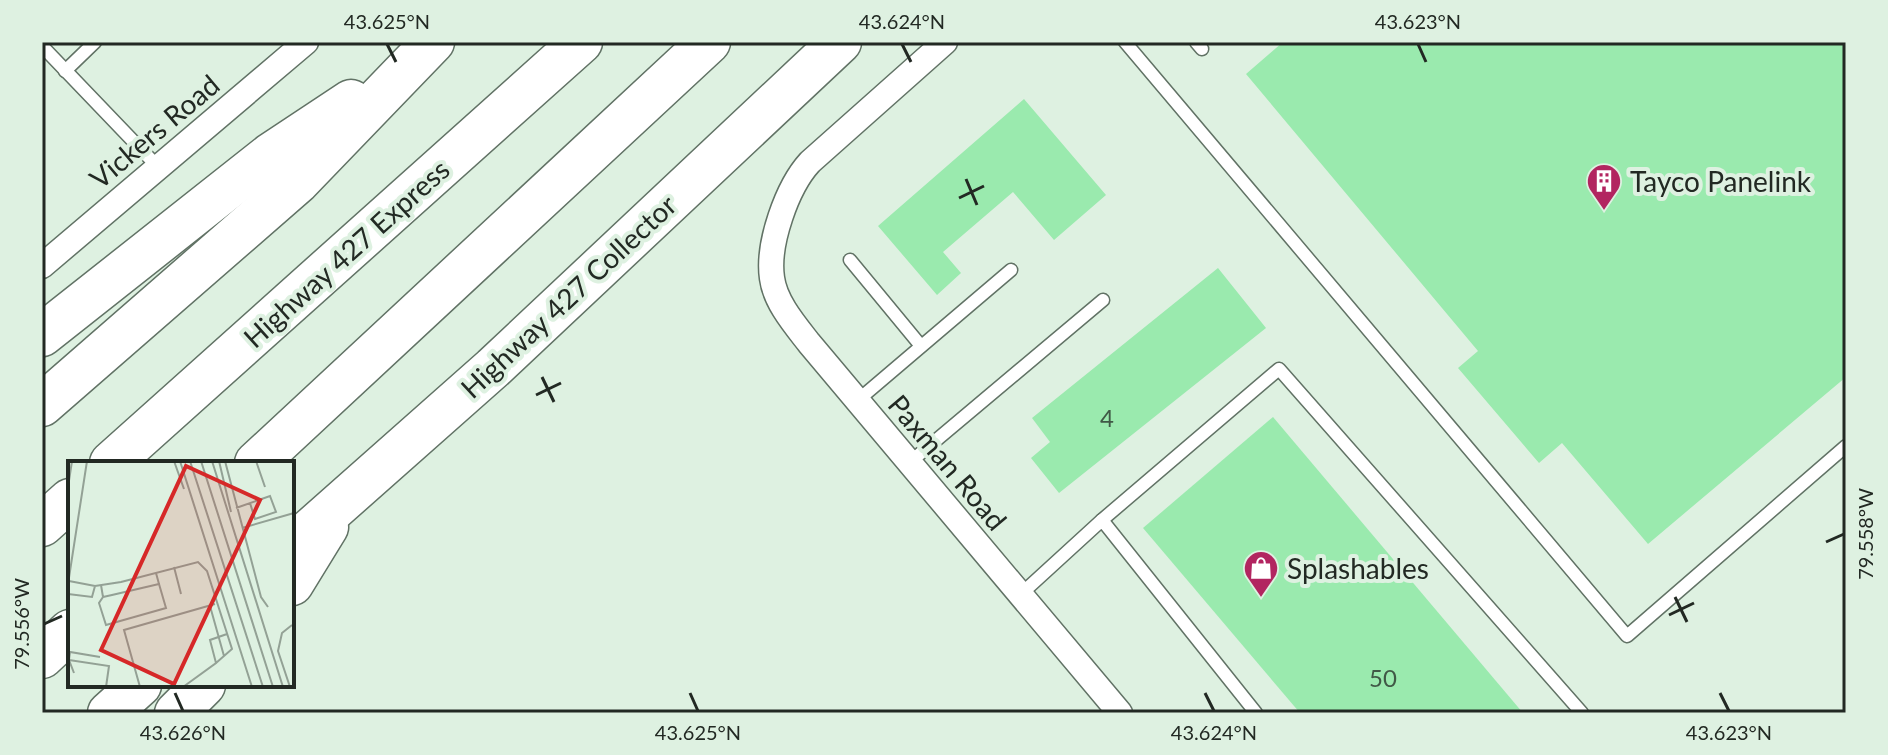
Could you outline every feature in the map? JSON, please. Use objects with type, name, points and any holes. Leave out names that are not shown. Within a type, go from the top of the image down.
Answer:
[{"type":"highway","name":"Highway 427 Express","points":[[113,461],[581,42]]},
{"type":"highway","points":[[258,461],[709,42]]},
{"type":"highway","name":"Highway 427 Collector","points":[[294,544],[493,368],[840,42]]},
{"type":"highway","points":[[42,335],[271,154],[424,50]]},
{"type":"highway","points":[[42,405],[298,182],[424,50]]},
{"type":"highway","points":[[294,581],[347,496]]},
{"type":"highway","points":[[42,525],[68,502]]},
{"type":"highway","points":[[42,657],[68,633]]},
{"type":"highway","points":[[109,713],[138,687]]},
{"type":"highway","points":[[176,713],[202,687]]},
{"type":"street","name":"Vickers Road","points":[[42,266],[306,42]]},
{"type":"street","name":"Paxman Road","points":[[945,42],[796,177],[775,232],[772,278],[779,298],[809,343],[1120,713]]},
{"type":"lane","points":[[65,71],[95,42]]},
{"type":"lane","points":[[1125,42],[1627,636],[1846,446]]},
{"type":"lane","points":[[42,46],[158,167]]},
{"type":"lane","points":[[850,260],[921,346]]},
{"type":"lane","points":[[857,401],[1011,270]]},
{"type":"lane","points":[[909,463],[1103,300]]},
{"type":"lane","points":[[1020,595],[1102,520],[1279,369],[1582,713]]},
{"type":"lane","points":[[1102,520],[1256,713]]},
{"type":"building","name":"Tayco Panelink","points":[[1283,42],[1846,42],[1846,377],[1648,544],[1562,443],[1539,463],[1458,368],[1478,351],[1246,74]]},
{"type":"building","points":[[1024,99],[1106,195],[1054,240],[1013,192],[943,252],[961,273],[937,295],[878,226]]},
{"type":"building","points":[[1218,268],[1266,328],[1059,493],[1031,458],[1050,442],[1032,418]]},
{"type":"building","points":[[1273,417],[1523,713],[1300,713],[1143,528]]},
{"type":"place","name":"Tayco Panelink","points":[[1604,212]]},
{"type":"place","name":"Splashables","points":[[1261,599]]}]
